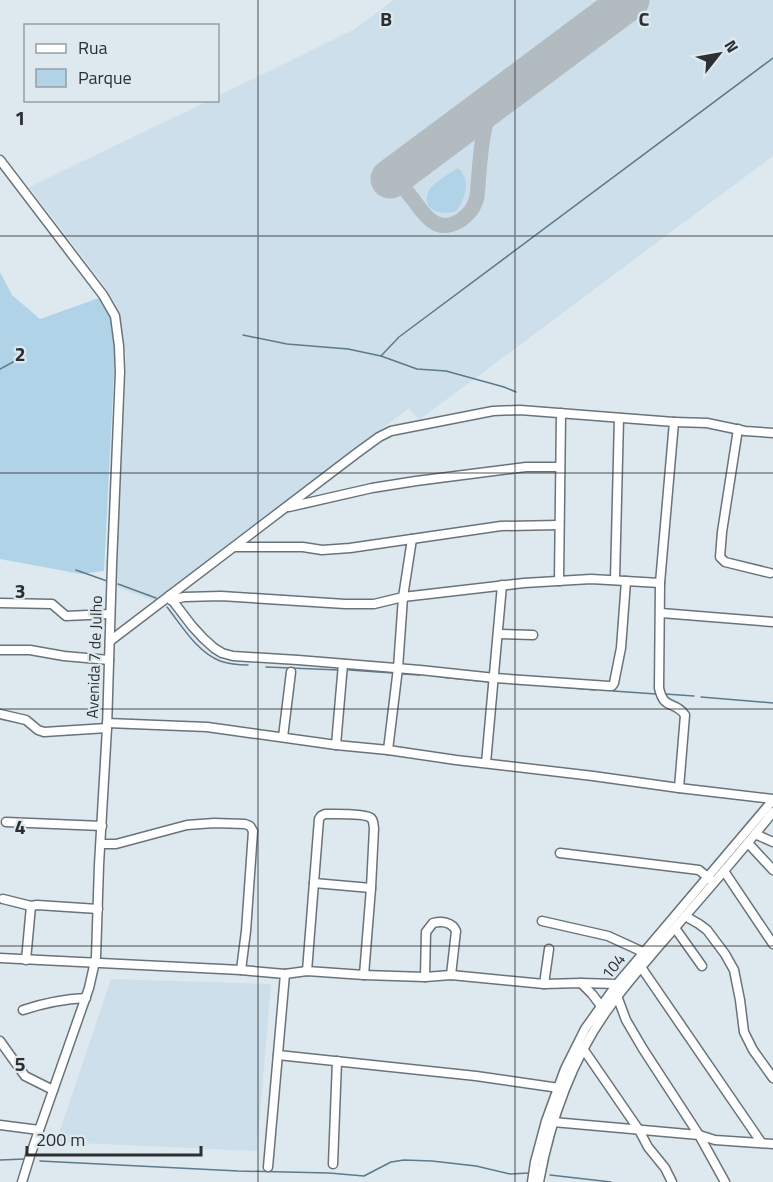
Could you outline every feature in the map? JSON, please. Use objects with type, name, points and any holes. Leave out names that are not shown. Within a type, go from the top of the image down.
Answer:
[{"type":"street","name":"Avenida 7 de Julho","points":[[0,159],[103,295],[115,316],[120,372],[96,963],[22,1182]]},
{"type":"street","points":[[110,641],[170,598],[357,453],[391,431],[493,411],[520,410],[707,423],[773,433]]},
{"type":"street","points":[[558,581],[561,413]]},
{"type":"street","points":[[615,580],[619,418]]},
{"type":"street","points":[[674,422],[660,583],[659,688],[664,702],[679,708],[686,715],[679,788]]},
{"type":"street","points":[[738,429],[720,557],[724,562],[770,573]]},
{"type":"street","points":[[286,508],[372,488],[416,481],[517,468],[561,467]]},
{"type":"street","points":[[235,547],[303,546],[322,550],[501,526],[559,525]]},
{"type":"street","points":[[388,750],[398,668],[403,597],[412,539]]},
{"type":"street","points":[[170,598],[221,596],[361,605],[403,597],[502,585],[591,579],[660,583]]},
{"type":"street","points":[[170,598],[192,626],[222,653],[243,657],[612,686],[621,648],[626,581]]},
{"type":"street","points":[[486,763],[502,585]]},
{"type":"street","points":[[0,603],[52,604],[63,615],[71,616],[110,614]]},
{"type":"street","points":[[660,613],[773,622]]},
{"type":"street","points":[[498,634],[533,636]]},
{"type":"street","points":[[0,650],[30,650],[109,660]]},
{"type":"street","points":[[336,745],[343,664]]},
{"type":"street","points":[[283,737],[291,672]]},
{"type":"street","points":[[0,714],[26,720],[44,732],[107,726],[207,727],[773,800]]},
{"type":"street","name":"104","points":[[536,1179],[539,1147],[562,1089],[565,1069],[580,1039],[601,1006],[619,990],[643,952],[710,880],[773,800]]},
{"type":"street","points":[[536,1179],[562,1089],[619,990],[685,916],[710,880],[724,871],[773,812]]},
{"type":"street","points":[[307,971],[319,819],[321,816],[330,814],[364,816],[371,818],[374,823],[364,975]]},
{"type":"street","points":[[6,822],[102,826]]},
{"type":"street","points":[[101,844],[116,844],[192,824],[250,826],[253,831],[241,970]]},
{"type":"street","points":[[755,834],[773,842]]},
{"type":"street","points":[[748,843],[773,870]]},
{"type":"street","points":[[560,853],[699,870],[710,880]]},
{"type":"street","points":[[724,871],[773,944]]},
{"type":"street","points":[[314,883],[371,888]]},
{"type":"street","points":[[3,899],[31,906],[98,909]]},
{"type":"street","points":[[26,960],[31,906]]},
{"type":"street","points":[[685,916],[707,930],[734,970],[744,1032],[753,1050],[773,1078]]},
{"type":"street","points":[[542,921],[608,936],[643,952]]},
{"type":"street","points":[[425,977],[426,932],[432,923],[439,922],[450,924],[456,931],[451,975]]},
{"type":"street","points":[[675,928],[702,966]]},
{"type":"street","points":[[544,984],[549,949]]},
{"type":"street","points":[[0,958],[285,974],[307,971],[425,977],[451,975],[544,984],[581,983],[619,990]]},
{"type":"street","points":[[641,967],[760,1142]]},
{"type":"street","points":[[268,1167],[285,974]]},
{"type":"street","points":[[581,983],[601,1006]]},
{"type":"street","points":[[619,990],[626,1020],[699,1135],[725,1182]]},
{"type":"street","points":[[23,1010],[61,1000],[86,998]]},
{"type":"street","points":[[0,1041],[25,1076],[53,1090]]},
{"type":"street","points":[[584,1050],[639,1130],[648,1147],[665,1168],[672,1182]]},
{"type":"street","points":[[278,1055],[476,1076],[562,1089]]},
{"type":"street","points":[[333,1164],[338,1061]]},
{"type":"street","points":[[553,1122],[773,1144]]},
{"type":"street","points":[[0,1125],[39,1130]]},
{"type":"shaded area","points":[[394,0],[773,0],[773,156],[419,420],[409,408],[154,601],[114,586],[126,356],[121,322],[114,302],[104,285],[29,187],[206,102],[219,102],[219,96],[353,30]]},
{"type":"shaded area","points":[[111,979],[271,984],[257,1151],[56,1142]]},
{"type":"green space","points":[[458,168],[466,183],[459,206],[456,211],[446,213],[435,211],[428,204],[428,193],[441,179]]},
{"type":"green space","points":[[0,272],[12,295],[40,319],[99,298],[110,317],[115,352],[104,571],[81,574],[0,559]]},
{"type":"waterway","points":[[381,356],[399,337],[773,58]]},
{"type":"waterway","points":[[243,335],[287,344],[348,349],[381,356],[417,369],[446,371],[516,392]]},
{"type":"waterway","points":[[0,369],[24,356]]},
{"type":"waterway","points":[[76,570],[107,581]]},
{"type":"waterway","points":[[118,584],[156,598]]},
{"type":"waterway","points":[[167,607],[190,638],[212,657],[220,661],[248,665]]},
{"type":"waterway","points":[[266,667],[339,670]]},
{"type":"waterway","points":[[349,670],[393,673]]},
{"type":"waterway","points":[[403,674],[420,675]]},
{"type":"waterway","points":[[440,677],[490,682]]},
{"type":"waterway","points":[[527,684],[595,690]]},
{"type":"waterway","points":[[613,691],[656,694]]},
{"type":"waterway","points":[[665,694],[694,696]]},
{"type":"waterway","points":[[701,697],[773,703]]},
{"type":"waterway","points":[[0,1160],[25,1159]]},
{"type":"waterway","points":[[40,1161],[364,1176],[391,1162],[404,1160],[476,1166],[510,1174],[529,1173]]},
{"type":"waterway","points":[[550,1175],[611,1182]]},
{"type":"taxiway","points":[[395,175],[424,214],[434,223],[446,225],[461,220],[471,210],[477,197],[483,137],[493,102]]},
{"type":"runway","points":[[390,179],[630,0]]}]
